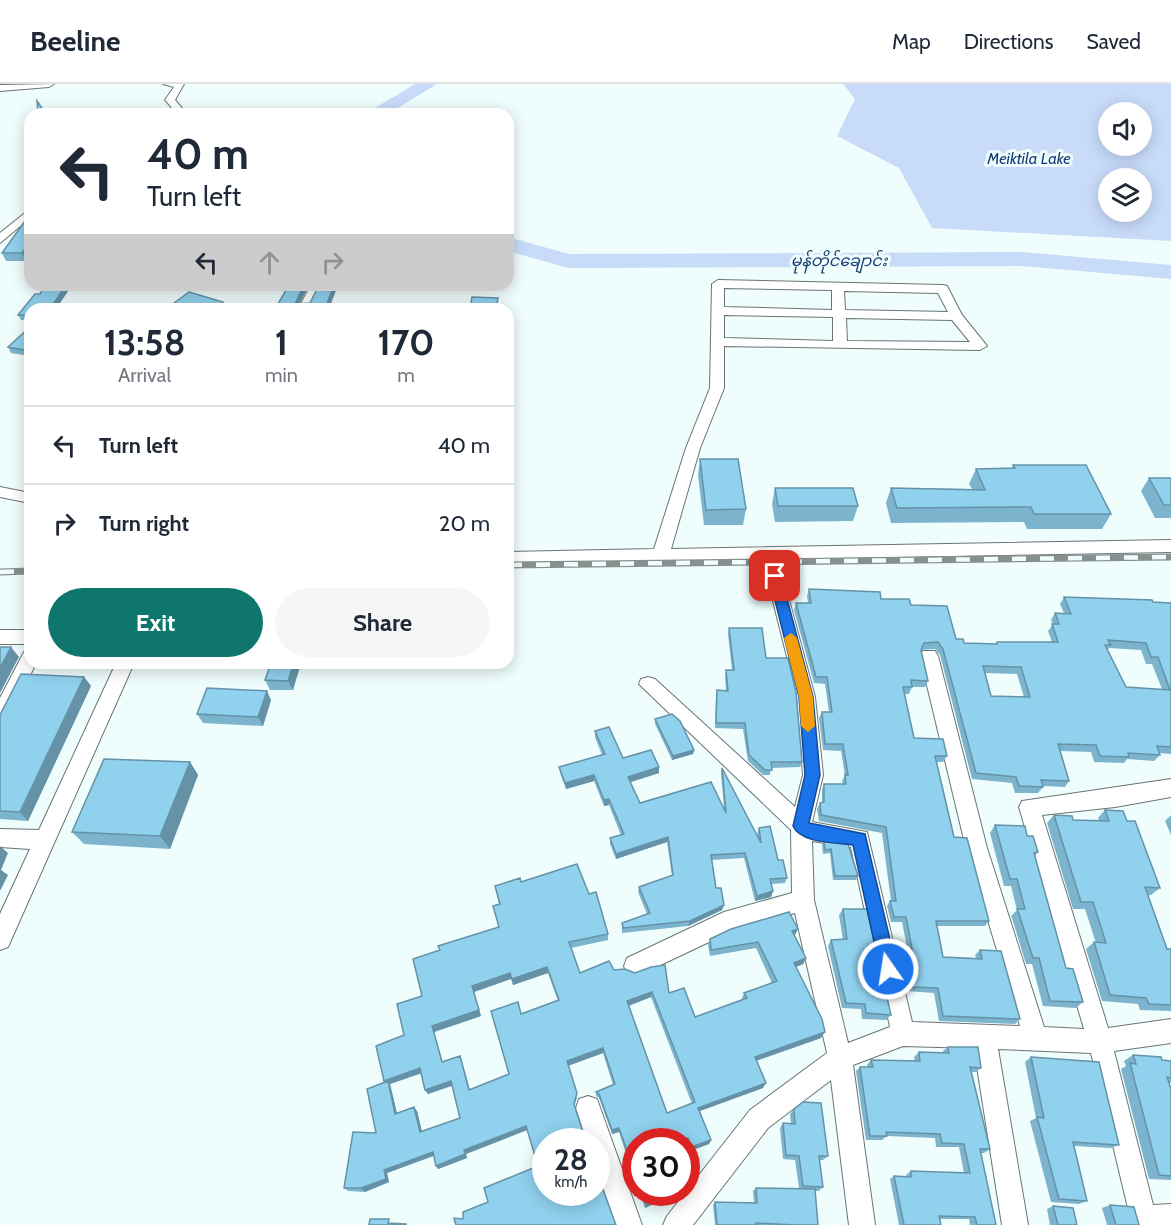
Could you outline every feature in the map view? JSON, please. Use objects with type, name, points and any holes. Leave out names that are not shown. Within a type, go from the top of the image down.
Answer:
[{"type":"street","points":[[0,88],[49,84]]},
{"type":"street","points":[[168,84],[180,85],[170,100],[177,108]]},
{"type":"street","points":[[0,239],[24,217]]},
{"type":"street","points":[[661,554],[693,448],[717,387],[718,284],[943,289],[956,316],[980,346],[718,342]]},
{"type":"street","points":[[838,286],[840,345]]},
{"type":"street","points":[[718,311],[956,316]]},
{"type":"street","points":[[0,492],[24,497]]},
{"type":"street","points":[[514,558],[1171,546]]},
{"type":"street","points":[[775,576],[806,697],[813,775],[801,826],[803,900],[840,1058],[862,1225]]},
{"type":"street","points":[[0,637],[24,637]]},
{"type":"street","points":[[929,656],[962,799],[1013,975],[1036,1038]]},
{"type":"street","points":[[0,717],[24,669]]},
{"type":"street","points":[[0,939],[122,669]]},
{"type":"street","points":[[648,684],[801,826],[808,831],[860,839],[903,1034]]},
{"type":"street","points":[[1171,788],[1115,798],[1029,807],[1100,1041],[1143,1219],[1171,1217]]},
{"type":"street","points":[[0,838],[45,840]]},
{"type":"street","points":[[635,966],[724,923],[803,900]]},
{"type":"street","points":[[676,1225],[759,1119],[840,1058],[903,1034],[1100,1041],[1171,1031]]},
{"type":"street","points":[[984,1036],[1015,1225]]},
{"type":"street","points":[[588,1108],[629,1225]]},
{"type":"water","name":"Meiktila Lake","points":[[843,84],[1171,84],[1171,241],[932,228],[899,168],[837,136],[855,99]]},
{"type":"building","points":[[24,222],[24,250],[22,253],[2,253]]},
{"type":"building","points":[[42,291],[62,291],[54,303],[28,303],[35,294],[40,294]]},
{"type":"building","points":[[286,291],[301,291],[295,303],[278,303]]},
{"type":"building","points":[[316,291],[332,291],[327,303],[310,303]]},
{"type":"building","points":[[189,292],[223,302],[222,303],[174,303]]},
{"type":"building","points":[[472,297],[498,298],[497,303],[471,303]]},
{"type":"building","points":[[24,332],[24,350],[8,347]]},
{"type":"building","points":[[700,459],[738,459],[746,509],[706,510]]},
{"type":"building","points":[[1013,465],[1086,465],[1111,514],[1034,514],[1031,507],[897,508],[891,488],[985,490],[976,469],[1015,468]]},
{"type":"building","points":[[1149,478],[1171,478],[1171,505],[1164,505]]},
{"type":"building","points":[[775,488],[853,488],[858,506],[778,506]]},
{"type":"building","points":[[809,589],[880,592],[881,599],[909,599],[911,605],[947,606],[956,639],[963,639],[964,643],[997,644],[997,642],[1058,642],[1052,624],[1059,624],[1055,613],[1071,614],[1064,597],[1152,600],[1153,602],[1171,603],[1171,747],[1157,746],[1160,755],[1128,753],[1129,757],[1100,756],[1096,745],[1058,744],[1069,781],[1041,780],[1043,787],[1019,786],[1016,777],[976,773],[943,649],[938,642],[924,643],[921,650],[928,681],[911,680],[912,687],[903,687],[914,738],[943,739],[947,756],[935,756],[954,837],[967,838],[989,921],[936,921],[943,957],[982,959],[980,950],[1001,951],[1020,1019],[943,1016],[938,988],[911,987],[903,953],[913,954],[906,917],[894,917],[890,901],[896,901],[886,827],[821,815],[820,803],[824,802],[824,784],[846,784],[845,774],[848,775],[843,744],[825,744],[822,712],[832,712],[827,677],[816,677],[796,603],[811,603]],"holes":[[[1108,640],[1146,643],[1151,657],[1158,657],[1170,690],[1126,687],[1105,645],[1111,645]],[[983,666],[1021,667],[1030,697],[991,696]]]},
{"type":"building","points":[[729,628],[762,628],[766,658],[788,658],[796,692],[802,762],[771,762],[772,770],[765,770],[749,755],[745,723],[716,723],[717,690],[728,691],[726,670],[734,670]]},
{"type":"building","points":[[0,647],[11,647],[0,668]]},
{"type":"building","points":[[269,669],[292,669],[288,681],[265,680]]},
{"type":"building","points":[[21,674],[84,677],[20,812],[0,811],[0,715]]},
{"type":"building","points":[[207,688],[267,691],[258,717],[197,714]]},
{"type":"building","points":[[672,714],[680,721],[694,750],[673,756],[655,719]]},
{"type":"building","points":[[609,727],[623,758],[651,750],[659,767],[628,777],[640,803],[711,782],[726,813],[722,768],[761,843],[759,828],[770,826],[778,860],[783,860],[787,878],[770,879],[773,891],[757,896],[745,853],[711,855],[716,888],[721,888],[724,905],[690,921],[623,928],[622,923],[650,913],[639,887],[673,875],[668,837],[616,854],[610,838],[624,834],[609,799],[604,800],[594,775],[565,783],[559,767],[605,754],[595,731]]},
{"type":"building","points":[[104,759],[190,762],[160,836],[72,832]]},
{"type":"building","points":[[1105,810],[1123,811],[1127,821],[1135,821],[1160,888],[1145,887],[1167,949],[1171,949],[1171,1005],[1149,1004],[1146,998],[1110,995],[1094,942],[1106,943],[1093,902],[1081,902],[1054,815],[1072,816],[1073,820],[1109,821]]},
{"type":"building","points":[[995,825],[1025,826],[1027,836],[1033,836],[1038,852],[1034,853],[1066,968],[1073,969],[1083,1002],[1050,1001],[1039,958],[1033,958],[1017,909],[1025,909],[1017,879],[1010,879]]},
{"type":"building","points":[[824,841],[848,844],[858,876],[835,876],[831,849],[825,850]]},
{"type":"building","points":[[577,864],[589,894],[596,892],[608,934],[569,942],[580,973],[609,961],[614,970],[625,969],[635,973],[665,965],[669,993],[684,988],[695,1017],[747,998],[744,993],[777,981],[758,942],[711,950],[710,939],[731,929],[789,912],[798,929],[792,931],[806,958],[794,963],[822,1019],[825,1032],[755,1057],[766,1083],[698,1108],[711,1140],[700,1144],[700,1128],[622,1128],[622,1137],[619,1128],[612,1130],[599,1094],[596,1092],[615,1084],[603,1048],[567,1061],[577,1093],[574,1104],[582,1128],[532,1128],[532,1146],[526,1126],[464,1150],[465,1154],[436,1166],[433,1152],[384,1170],[386,1179],[361,1188],[344,1188],[353,1132],[376,1133],[367,1089],[388,1081],[395,1114],[414,1107],[420,1132],[460,1118],[451,1081],[425,1090],[420,1068],[384,1081],[376,1046],[404,1035],[397,1004],[422,996],[413,959],[440,950],[438,946],[499,927],[493,906],[500,904],[495,886],[520,878],[521,882]],"holes":[[[547,967],[559,1000],[521,1014],[518,1002],[491,1011],[509,1074],[469,1090],[460,1056],[442,1062],[432,1026],[479,1010],[472,986],[510,973],[512,979]],[[652,992],[695,1102],[667,1113],[627,1001]]]},
{"type":"building","points":[[843,909],[867,909],[891,1015],[866,1013],[865,1004],[846,1003],[831,940],[847,939]]},
{"type":"building","points":[[948,1047],[978,1047],[981,1068],[970,1067],[990,1149],[980,1149],[996,1225],[977,1225],[975,1217],[939,1216],[941,1225],[904,1225],[894,1176],[911,1177],[911,1171],[970,1173],[964,1144],[942,1143],[940,1134],[886,1132],[887,1136],[870,1136],[860,1067],[873,1067],[871,1060],[920,1061],[919,1052],[949,1053]]},
{"type":"building","points":[[1133,1055],[1161,1057],[1162,1060],[1171,1061],[1171,1078],[1167,1077],[1171,1089],[1171,1176],[1159,1175],[1130,1063],[1136,1064]]},
{"type":"building","points":[[1031,1057],[1099,1062],[1119,1145],[1073,1142],[1087,1201],[1059,1199],[1037,1117],[1044,1118]]},
{"type":"building","points":[[803,1102],[821,1103],[828,1156],[819,1156],[823,1187],[803,1186],[799,1156],[786,1155],[783,1123],[795,1124],[794,1109]]},
{"type":"building","points":[[532,1168],[532,1206],[609,1206],[616,1225],[456,1225],[454,1218],[463,1219],[463,1212],[488,1202],[484,1188]]},
{"type":"building","points":[[756,1188],[815,1189],[818,1225],[756,1223],[757,1225],[717,1225],[715,1202],[757,1203]]},
{"type":"building","points":[[1110,1205],[1134,1207],[1139,1225],[1116,1225]]},
{"type":"building","points":[[1053,1206],[1073,1208],[1077,1225],[1058,1225]]},
{"type":"building","points":[[370,1219],[389,1219],[388,1223],[406,1225],[369,1225]]},
{"type":"waterway","name":"မုန်တိုင်ချောင်း","points":[[385,108],[428,84]]},
{"type":"waterway","name":"မုန်တိုင်ချောင်း","points":[[514,246],[568,261],[1022,259],[1171,272]]},
{"type":"railway","points":[[514,565],[1171,557]]},
{"type":"railway","points":[[0,572],[24,571]]},
{"type":"slow traffic","points":[[791,638],[806,697],[808,726]]},
{"type":"route","points":[[775,576],[806,697],[813,775],[801,826],[808,831],[860,839],[888,969]]}]
